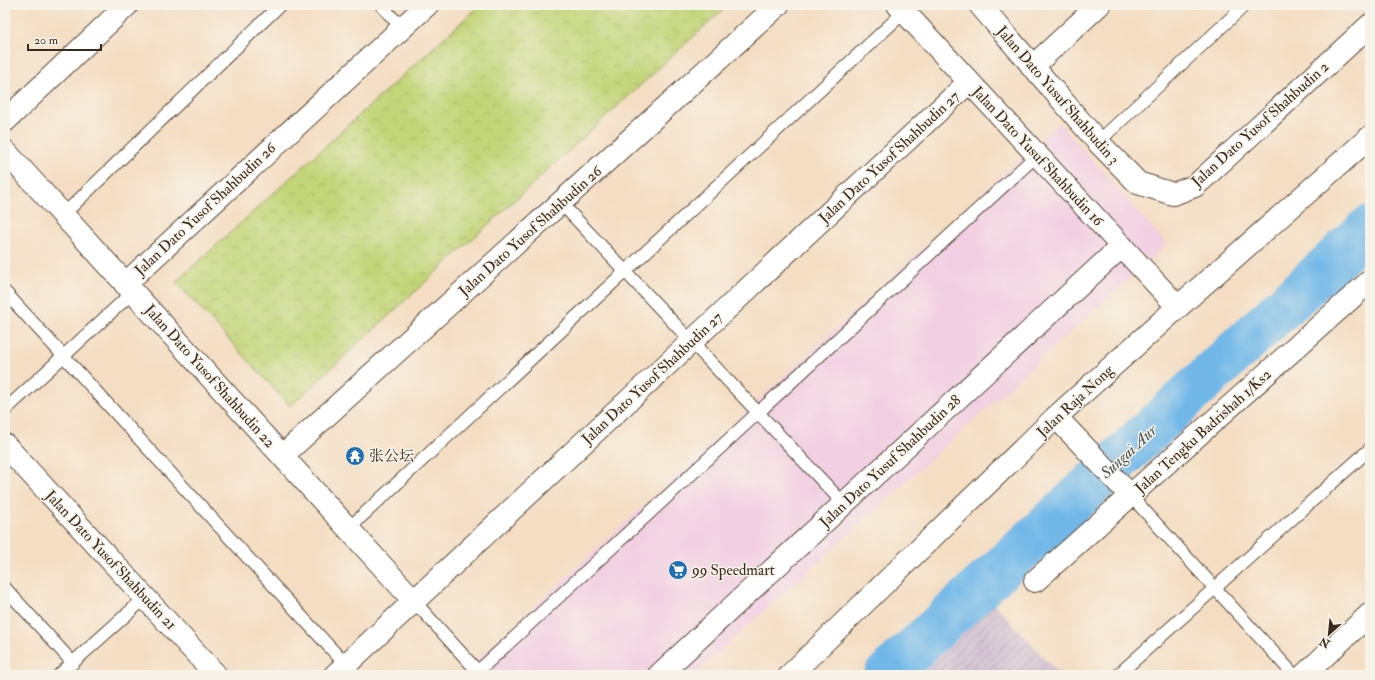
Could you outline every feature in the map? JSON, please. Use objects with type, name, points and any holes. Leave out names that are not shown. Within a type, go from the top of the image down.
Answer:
[{"type":"street","points":[[5,121],[127,5]]},
{"type":"street","name":"Jalan Dato Yusof Shahbudin 26","points":[[129,288],[427,5]]},
{"type":"street","name":"Jalan Dato Yusof Shahbudin 26","points":[[282,456],[778,5]]},
{"type":"street","name":"Jalan Dato Yusuf Shahbudin 3","points":[[980,5],[1098,142],[1138,183]]},
{"type":"street","points":[[1032,67],[1099,5]]},
{"type":"street","name":"Jalan Dato Yusuf Shahbudin 16","points":[[901,8],[1178,307]]},
{"type":"street","name":"Jalan Dato Yusof Shahbudin 2","points":[[1138,183],[1173,194],[1195,186],[1370,25]]},
{"type":"street","name":"Jalan Dato Yusof Shahbudin 27","points":[[341,670],[969,82]]},
{"type":"street","name":"Jalan Raja Nong","points":[[790,675],[1056,417],[1370,137]]},
{"type":"street","name":"Jalan Dato Yusof Shahbudin 22","points":[[5,151],[414,601]]},
{"type":"street","name":"Jalan Dato Yusuf Shahbudin 28","points":[[659,675],[1122,246]]},
{"type":"street","name":"Jalan Tengku Badrishah 1/Ks2","points":[[1035,581],[1366,292]]},
{"type":"street","points":[[1056,417],[1131,496]]},
{"type":"street","name":"Jalan Dato Yusof Shahbudin 21","points":[[5,444],[216,675]]},
{"type":"street","points":[[1304,675],[1370,614]]},
{"type":"lane","points":[[63,215],[280,5]]},
{"type":"lane","points":[[381,5],[402,28]]},
{"type":"lane","points":[[1098,142],[1244,5]]},
{"type":"lane","points":[[348,529],[625,271],[901,8]]},
{"type":"lane","points":[[414,601],[477,674],[1037,155]]},
{"type":"lane","points":[[561,203],[844,504]]},
{"type":"lane","points":[[5,410],[63,356],[129,288]]},
{"type":"lane","points":[[5,292],[341,670]]},
{"type":"lane","points":[[1119,674],[1370,449]]},
{"type":"lane","points":[[1131,496],[1294,675]]},
{"type":"lane","points":[[5,588],[73,663]]},
{"type":"lane","points":[[59,675],[145,598]]},
{"type":"shaded area","points":[[1059,123],[1167,244],[694,675],[460,675]]},
{"type":"shaded area","points":[[991,601],[1060,675],[909,675]]},
{"type":"green space","points":[[480,5],[728,5],[290,406],[176,282]]},
{"type":"waterway","name":"Sungai Aur","points":[[886,675],[1370,227]]},
{"type":"place","name":"张公坛","points":[[355,456]]},
{"type":"place","name":"99 Speedmart","points":[[678,570]]}]
